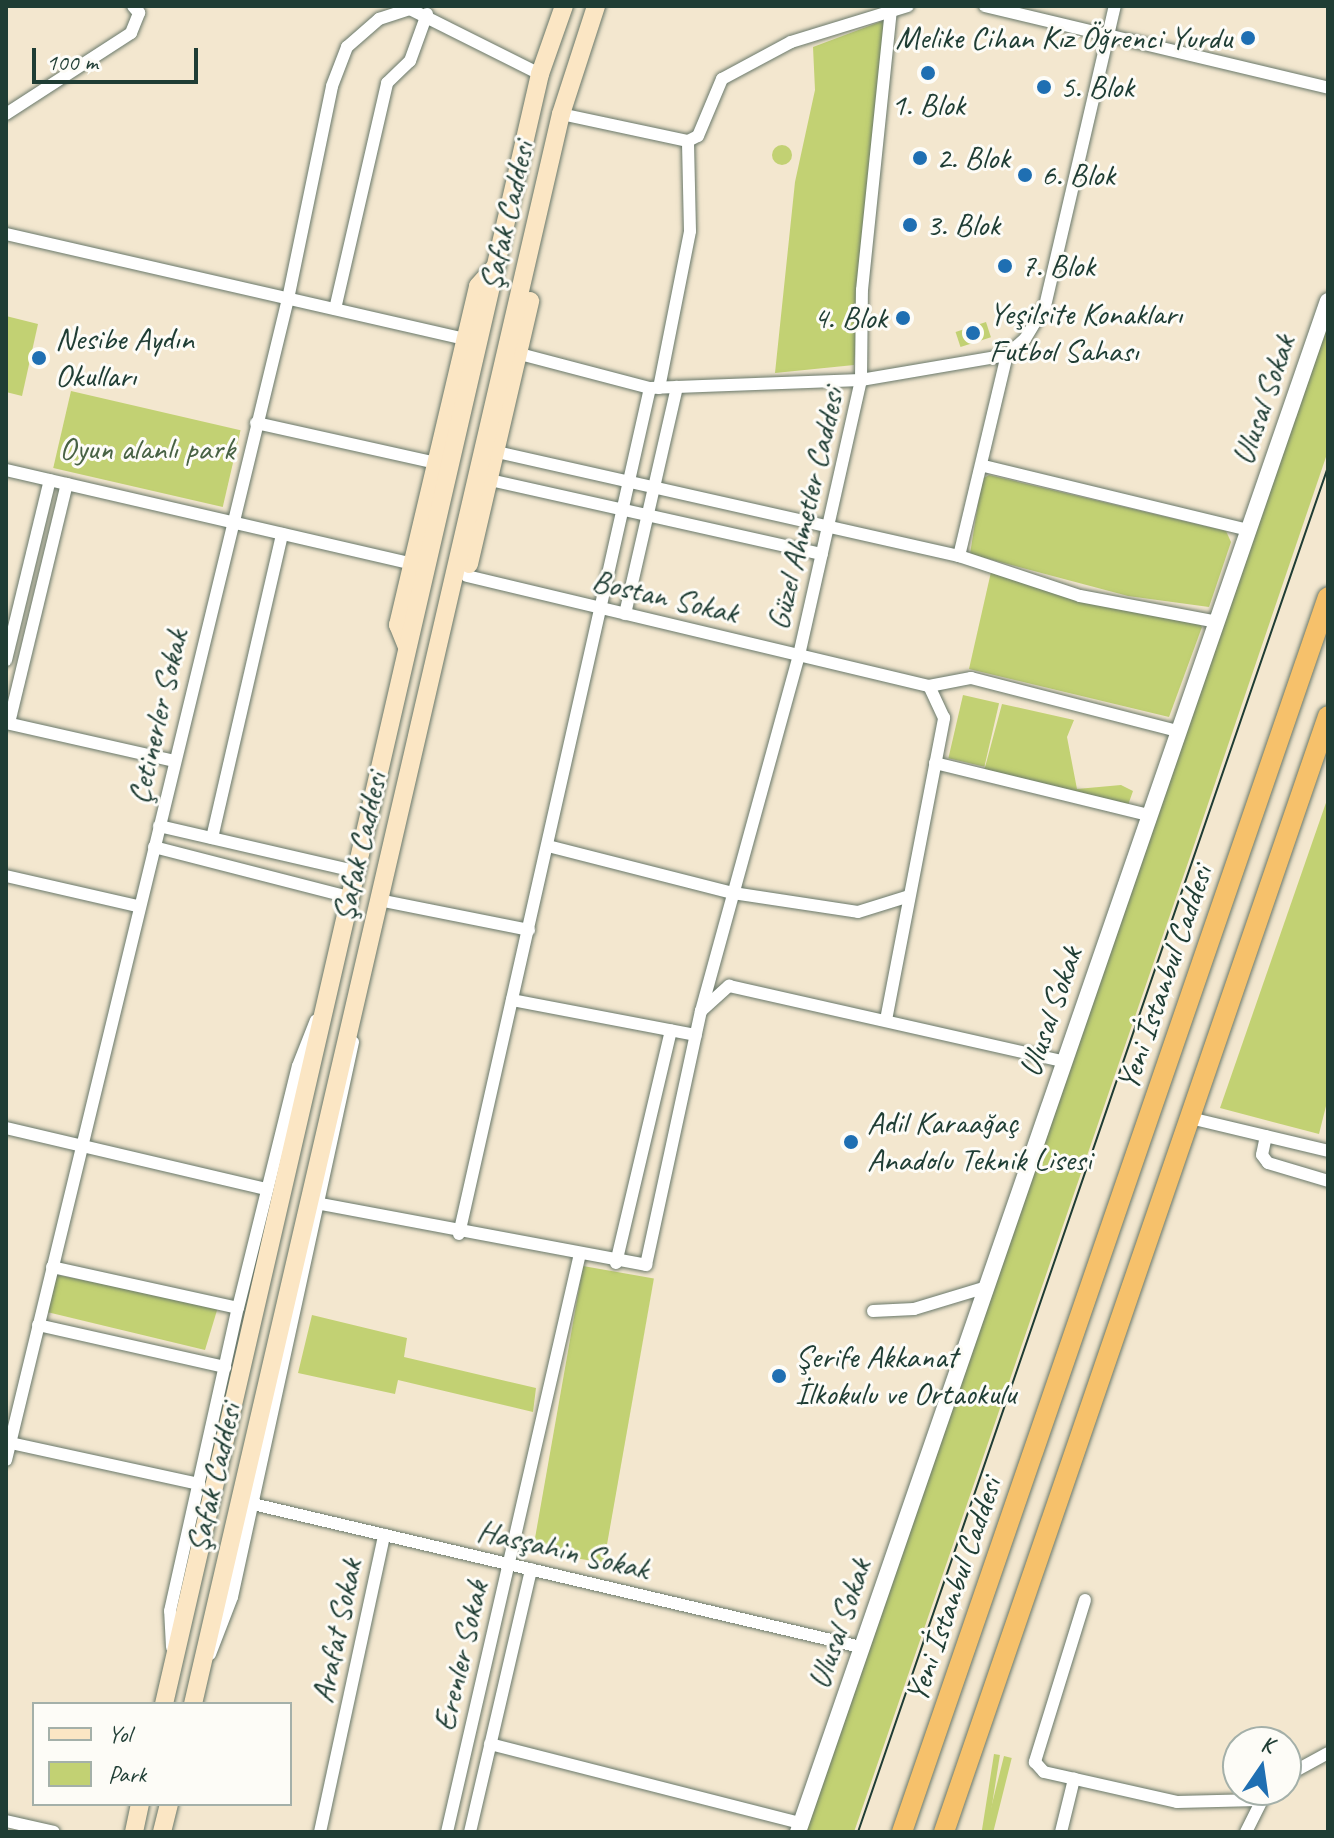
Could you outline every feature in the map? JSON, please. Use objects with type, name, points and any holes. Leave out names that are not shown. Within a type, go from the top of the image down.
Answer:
[{"type":"highway","name":"Yeni İstanbul Caddesi","points":[[902,1832],[1328,597]]},
{"type":"highway","points":[[944,1832],[1328,716]]},
{"type":"main road","name":"Şafak Caddesi","points":[[164,1702],[359,872],[407,647],[540,74],[564,6]]},
{"type":"main road","name":"Şafak Caddesi","points":[[193,1702],[561,114],[596,6]]},
{"type":"main road","points":[[407,647],[398,625],[478,286],[498,263]]},
{"type":"main road","points":[[436,654],[451,640],[520,354],[533,289],[526,270]]},
{"type":"main road","points":[[313,1063],[340,1069]]},
{"type":"main road","points":[[185,1610],[213,1616]]},
{"type":"main road","points":[[134,1832],[140,1806]]},
{"type":"main road","points":[[162,1832],[168,1806]]},
{"type":"street","points":[[561,114],[688,141],[698,136],[722,79],[791,42],[908,6]]},
{"type":"street","points":[[985,6],[1110,32],[1328,88]]},
{"type":"street","points":[[959,556],[984,466],[1007,355],[1045,306],[1115,6]]},
{"type":"street","points":[[6,114],[131,33],[139,8]]},
{"type":"street","points":[[395,8],[427,14],[540,74]]},
{"type":"street","name":"Çetinerler Sokak","points":[[6,1460],[230,522],[288,299],[332,86],[347,47],[395,8]]},
{"type":"street","points":[[520,354],[655,388],[861,380],[862,290],[891,11]]},
{"type":"street","points":[[335,309],[387,83],[410,61],[427,14]]},
{"type":"street","points":[[459,1234],[690,231],[688,141]]},
{"type":"street","points":[[6,234],[466,339]]},
{"type":"street","name":"Ulusal Sokak","points":[[800,1828],[1328,301]]},
{"type":"street","name":"Güzel Ahmetler Caddesi","points":[[616,1263],[646,1265],[701,1011],[799,655],[861,380],[1007,355]]},
{"type":"street","points":[[625,614],[677,387]]},
{"type":"street","points":[[256,423],[437,463]]},
{"type":"street","points":[[497,452],[828,529],[959,556],[1080,596],[1218,622]]},
{"type":"street","points":[[984,466],[1248,530]]},
{"type":"street","points":[[6,470],[413,564]]},
{"type":"street","points":[[6,660],[9,635],[50,480]]},
{"type":"street","points":[[490,480],[822,554]]},
{"type":"street","points":[[67,484],[7,723],[175,761]]},
{"type":"street","points":[[212,838],[282,534]]},
{"type":"street","name":"Bostan Sokak","points":[[467,576],[929,686],[971,678],[1178,731]]},
{"type":"street","points":[[886,1020],[944,718],[929,686]]},
{"type":"street","points":[[935,763],[1148,815]]},
{"type":"street","points":[[159,826],[359,872]]},
{"type":"street","points":[[548,846],[733,893],[858,912],[909,896]]},
{"type":"street","points":[[154,847],[353,898]]},
{"type":"street","points":[[6,876],[137,906]]},
{"type":"street","points":[[379,900],[529,930]]},
{"type":"street","points":[[701,1011],[729,986],[1063,1061]]},
{"type":"street","points":[[172,1667],[170,1611],[238,1308],[298,1066],[330,992]]},
{"type":"street","points":[[512,1000],[696,1035]]},
{"type":"street","points":[[199,1675],[223,1629],[253,1504],[349,1083],[355,1001]]},
{"type":"street","points":[[321,1204],[616,1263],[671,1030]]},
{"type":"street","points":[[1190,1118],[1328,1151]]},
{"type":"street","points":[[6,1128],[266,1189]]},
{"type":"street","points":[[1266,1136],[1262,1155],[1268,1163],[1328,1181]]},
{"type":"street","name":"Erenler Sokak","points":[[447,1832],[579,1258]]},
{"type":"street","points":[[52,1267],[238,1308]]},
{"type":"street","points":[[873,1311],[914,1309],[987,1287]]},
{"type":"street","points":[[38,1325],[225,1367]]},
{"type":"street","points":[[8,1443],[199,1484]]},
{"type":"street","name":"Hasşahin Sokak","points":[[253,1504],[861,1647]]},
{"type":"street","name":"Arafat Sokak","points":[[320,1832],[384,1535]]},
{"type":"street","name":"Erenler Sokak","points":[[470,1832],[531,1569]]},
{"type":"street","points":[[1085,1600],[1035,1746],[1044,1772],[1177,1802],[1222,1801]]},
{"type":"street","points":[[490,1744],[800,1828]]},
{"type":"street","points":[[1302,1767],[1328,1753]]},
{"type":"street","points":[[1061,1832],[1074,1779]]},
{"type":"street","points":[[1246,1832],[1256,1806]]},
{"type":"street","points":[[6,1821],[54,1832]]},
{"type":"green space","points":[[885,20],[854,365],[775,373],[795,182],[815,90],[813,47]]},
{"type":"green space","points":[[778,145],[786,145],[792,155],[786,165],[778,165],[772,159],[772,151]]},
{"type":"green space","points":[[6,316],[38,324],[22,396],[6,392]]},
{"type":"green space","points":[[1328,318],[1328,451],[854,1832],[806,1832]]},
{"type":"green space","name":"Yeşilsite Konakları Futbol Sahası","points":[[986,322],[991,337],[961,347],[956,332]]},
{"type":"green space","name":"Oyun alanlı park","points":[[71,391],[241,430],[223,507],[53,468]]},
{"type":"green space","points":[[989,475],[1226,531],[1231,542],[1209,607],[1128,596],[970,554],[982,479]]},
{"type":"green space","points":[[991,572],[1195,619],[1202,627],[1169,717],[969,669]]},
{"type":"green space","points":[[963,695],[999,703],[984,767],[948,758]]},
{"type":"green space","points":[[1002,704],[1074,720],[1067,737],[1077,789],[1121,785],[1133,791],[1127,808],[984,771]]},
{"type":"green space","points":[[1328,797],[1328,1098],[1319,1134],[1220,1108]]},
{"type":"green space","points":[[583,1266],[654,1279],[604,1563],[533,1551]]},
{"type":"green space","points":[[57,1275],[218,1307],[205,1350],[47,1312]]},
{"type":"green space","points":[[312,1315],[407,1338],[404,1357],[536,1388],[533,1412],[398,1380],[395,1394],[298,1373]]},
{"type":"green space","points":[[994,1754],[1000,1755],[988,1832],[982,1832]]},
{"type":"green space","points":[[1004,1756],[1012,1758],[993,1832],[985,1832]]},
{"type":"tram line","points":[[858,1832],[1328,467]]},
{"type":"place","name":"Melike Cihan Kız Öğrenci Yurdu","points":[[1248,38]]},
{"type":"place","name":"1. Blok","points":[[928,73]]},
{"type":"place","name":"5. Blok","points":[[1044,87]]},
{"type":"place","name":"2. Blok","points":[[920,158]]},
{"type":"place","name":"6. Blok","points":[[1025,175]]},
{"type":"place","name":"3. Blok","points":[[910,225]]},
{"type":"place","name":"7. Blok","points":[[1005,266]]},
{"type":"place","name":"4. Blok","points":[[903,318]]},
{"type":"place","name":"Yeşilsite Konakları Futbol Sahası","points":[[973,333]]},
{"type":"place","name":"Nesibe Aydın Okulları","points":[[39,358]]},
{"type":"place","name":"Adil Karaağaç Anadolu Teknik Lisesi","points":[[851,1142]]},
{"type":"place","name":"Şerife Akkanat İlkokulu ve Ortaokulu","points":[[779,1376]]}]
